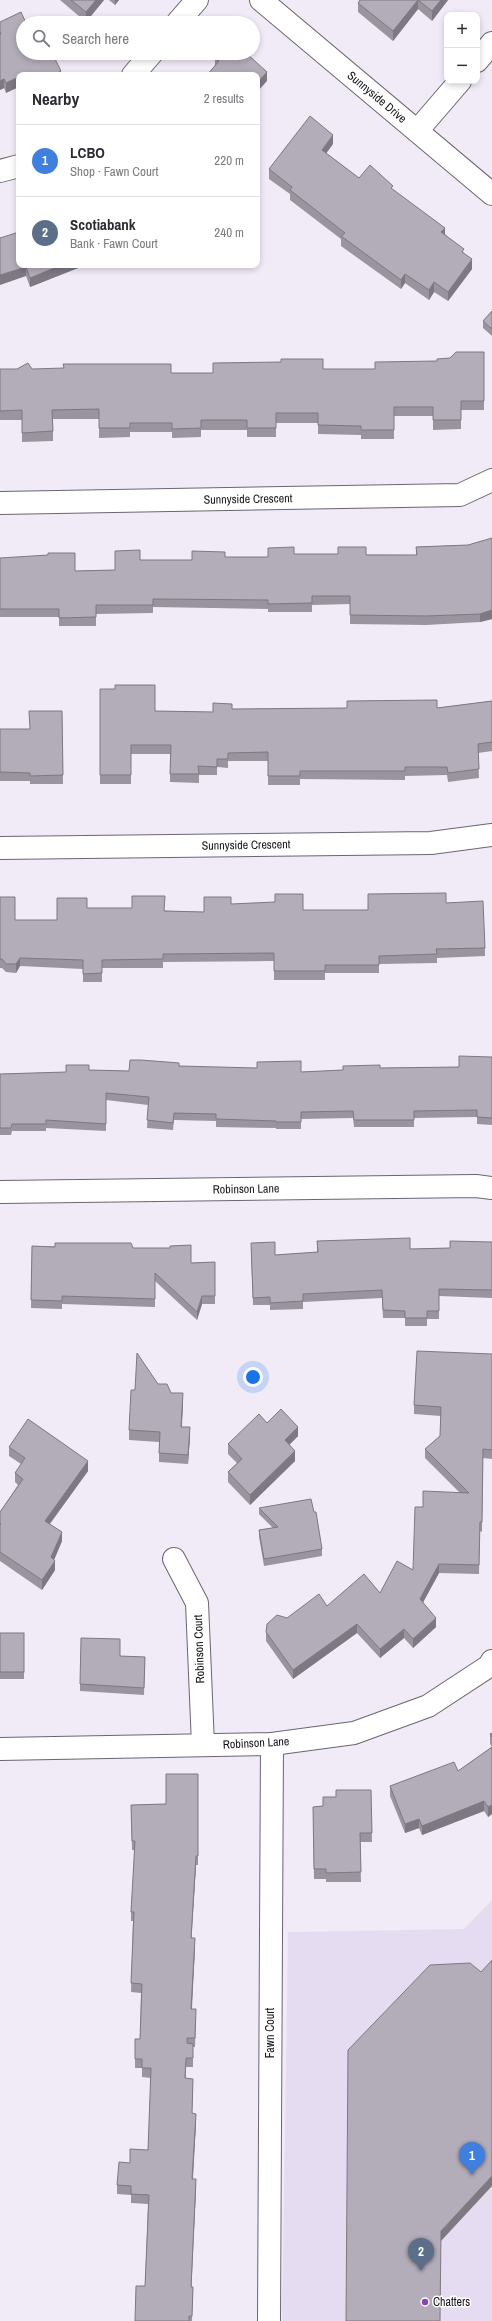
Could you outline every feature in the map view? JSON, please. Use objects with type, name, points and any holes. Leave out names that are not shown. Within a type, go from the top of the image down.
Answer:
[{"type":"street","points":[[183,16],[197,0]]},
{"type":"street","name":"Sunnyside Drive","points":[[261,0],[492,194]]},
{"type":"street","points":[[480,57],[492,43]]},
{"type":"street","points":[[136,72],[146,60]]},
{"type":"street","points":[[417,131],[457,84]]},
{"type":"street","points":[[0,171],[16,167]]},
{"type":"street","name":"Sunnyside Crescent","points":[[0,503],[460,495],[492,480]]},
{"type":"street","name":"Sunnyside Crescent","points":[[0,848],[431,843],[492,835]]},
{"type":"street","name":"Robinson Lane","points":[[0,1192],[476,1186],[492,1188]]},
{"type":"street","name":"Robinson Court","points":[[174,1559],[197,1603],[203,1745]]},
{"type":"street","name":"Robinson Lane","points":[[0,1749],[272,1744],[354,1733],[428,1706],[489,1666],[492,1661]]},
{"type":"street","name":"Fawn Court","points":[[269,2321],[272,1744]]},
{"type":"shaded area","points":[[492,1900],[492,2321],[282,2321],[288,1932],[464,1929]]},
{"type":"building","points":[[71,0],[96,0],[86,12]]},
{"type":"building","points":[[360,0],[418,0],[393,31],[358,3]]},
{"type":"building","points":[[418,0],[441,0],[432,11]]},
{"type":"building","points":[[21,12],[23,16],[16,16],[16,60],[56,60],[61,71],[16,72],[16,78],[6,83],[4,79],[0,81],[0,22]]},
{"type":"building","points":[[218,60],[254,60],[267,72],[260,80],[260,72],[210,72],[219,61]]},
{"type":"building","points":[[310,116],[333,135],[322,150],[359,178],[370,165],[393,186],[391,188],[445,228],[441,232],[464,249],[462,252],[472,259],[448,292],[434,282],[429,290],[405,274],[401,280],[341,236],[345,233],[290,190],[292,187],[269,169]]},
{"type":"building","points":[[16,233],[16,268],[23,268],[0,275],[0,238]]},
{"type":"building","points":[[26,268],[55,268],[30,278]]},
{"type":"building","points":[[492,311],[492,329],[483,321]]},
{"type":"building","points":[[456,352],[484,352],[484,401],[461,401],[461,420],[433,420],[433,407],[394,407],[394,430],[361,430],[361,426],[318,425],[318,413],[276,413],[276,428],[247,428],[247,420],[201,420],[201,428],[172,429],[172,423],[130,423],[130,428],[99,428],[99,409],[52,410],[53,431],[22,433],[22,410],[0,411],[0,369],[17,369],[28,363],[32,369],[64,368],[63,364],[171,364],[171,373],[213,373],[213,363],[281,362],[281,359],[323,359],[323,369],[375,369],[375,362],[437,361],[437,359],[450,358]]},
{"type":"building","points":[[492,538],[492,610],[480,614],[426,616],[350,615],[350,596],[312,596],[312,603],[268,604],[268,600],[153,599],[153,605],[96,605],[96,617],[59,618],[59,609],[0,609],[0,558],[48,555],[48,553],[75,553],[75,571],[115,570],[115,551],[140,550],[140,560],[192,560],[192,551],[225,552],[225,557],[268,557],[268,548],[294,547],[294,554],[338,554],[338,547],[366,547],[366,555],[417,555],[416,547],[468,545]]},
{"type":"building","points":[[115,685],[155,685],[155,711],[213,712],[213,703],[232,704],[232,709],[347,708],[347,701],[437,700],[437,708],[492,701],[492,742],[478,744],[479,769],[448,773],[447,767],[405,767],[405,771],[300,771],[300,776],[268,776],[268,752],[228,753],[228,759],[217,759],[217,767],[198,766],[199,774],[170,774],[171,745],[131,745],[131,775],[100,775],[100,689],[115,689]]},
{"type":"building","points":[[29,711],[62,711],[63,775],[30,776],[30,773],[0,772],[0,729],[30,729]]},
{"type":"building","points":[[446,893],[446,903],[483,901],[485,948],[436,949],[437,954],[379,956],[379,965],[325,965],[325,971],[274,971],[274,953],[163,954],[163,959],[102,960],[102,973],[83,974],[83,960],[20,958],[16,964],[6,964],[2,959],[0,959],[0,897],[15,897],[15,920],[57,920],[57,898],[87,898],[87,908],[132,908],[132,896],[165,896],[164,911],[204,912],[204,897],[231,897],[231,904],[275,902],[275,894],[303,894],[303,910],[368,910],[368,894]]},
{"type":"building","points":[[459,1056],[492,1057],[492,1118],[477,1117],[477,1110],[414,1111],[414,1120],[354,1120],[353,1111],[301,1112],[301,1122],[216,1119],[216,1114],[174,1113],[173,1123],[147,1120],[149,1097],[106,1093],[106,1124],[46,1120],[46,1124],[12,1124],[11,1128],[0,1128],[0,1074],[66,1072],[66,1065],[89,1065],[89,1070],[129,1071],[130,1060],[179,1063],[179,1066],[257,1068],[257,1062],[301,1061],[301,1072],[343,1070],[343,1066],[380,1065],[380,1068],[459,1067]]},
{"type":"building","points":[[410,1238],[410,1249],[450,1248],[450,1241],[492,1242],[492,1290],[439,1289],[439,1311],[427,1311],[427,1318],[405,1318],[405,1311],[383,1310],[382,1290],[303,1294],[303,1301],[270,1303],[270,1297],[253,1298],[251,1243],[275,1242],[275,1255],[318,1252],[317,1241]]},
{"type":"building","points":[[55,1243],[131,1243],[133,1248],[170,1248],[170,1246],[191,1245],[191,1263],[215,1262],[215,1296],[202,1296],[197,1312],[155,1273],[155,1299],[62,1296],[62,1301],[31,1300],[32,1246],[55,1247]]},
{"type":"building","points":[[417,1351],[492,1354],[492,1450],[483,1449],[482,1522],[480,1522],[479,1565],[439,1564],[420,1599],[436,1618],[413,1639],[404,1629],[380,1649],[357,1624],[293,1670],[266,1632],[267,1624],[277,1615],[287,1618],[319,1594],[327,1606],[364,1574],[380,1593],[397,1561],[413,1570],[415,1507],[423,1507],[423,1491],[469,1493],[425,1449],[440,1436],[441,1407],[414,1405]]},
{"type":"building","points":[[137,1353],[158,1384],[167,1384],[171,1393],[183,1393],[181,1427],[190,1427],[188,1455],[159,1453],[160,1432],[129,1430],[131,1390],[135,1390]]},
{"type":"building","points":[[281,1409],[298,1427],[285,1440],[295,1451],[250,1495],[228,1472],[242,1459],[228,1444],[259,1414],[267,1423]]},
{"type":"building","points":[[28,1419],[88,1461],[45,1521],[62,1532],[51,1557],[55,1561],[42,1580],[0,1552],[0,1512],[23,1479],[15,1473],[25,1458],[9,1447]]},
{"type":"building","points":[[311,1499],[314,1512],[316,1512],[322,1549],[264,1559],[259,1530],[278,1527],[259,1508]]},
{"type":"building","points":[[0,1633],[24,1633],[24,1672],[0,1672]]},
{"type":"building","points":[[81,1638],[120,1639],[120,1656],[145,1657],[144,1688],[80,1684]]},
{"type":"building","points":[[492,1747],[492,1805],[488,1807],[484,1801],[422,1826],[419,1819],[405,1824],[390,1786],[454,1762],[458,1771]]},
{"type":"building","points":[[166,1774],[198,1774],[198,1856],[196,1856],[191,1938],[195,1938],[191,2009],[196,2009],[195,2038],[187,2038],[187,2043],[193,2044],[193,2058],[186,2058],[185,2078],[193,2079],[192,2113],[196,2114],[192,2179],[196,2179],[191,2287],[193,2287],[192,2316],[189,2316],[189,2321],[135,2321],[136,2286],[145,2286],[149,2195],[131,2194],[131,2186],[117,2185],[119,2162],[130,2163],[130,2149],[148,2150],[151,2068],[142,2068],[142,2059],[135,2059],[135,2039],[140,2039],[142,1984],[131,1983],[134,1912],[131,1912],[135,1841],[132,1841],[131,1805],[166,1804]]},
{"type":"building","points":[[336,1790],[371,1790],[372,1833],[360,1833],[361,1872],[326,1873],[326,1869],[314,1869],[313,1807],[323,1806],[323,1797],[336,1797]]},
{"type":"building","points":[[492,1960],[492,2176],[441,2231],[440,2321],[346,2321],[348,2050],[430,1965],[470,1963],[481,1972]]},
{"type":"place","name":"LCBO","points":[[472,2175]]},
{"type":"place","name":"Scotiabank","points":[[421,2271]]},
{"type":"place","name":"Chatters","points":[[425,2302]]}]
